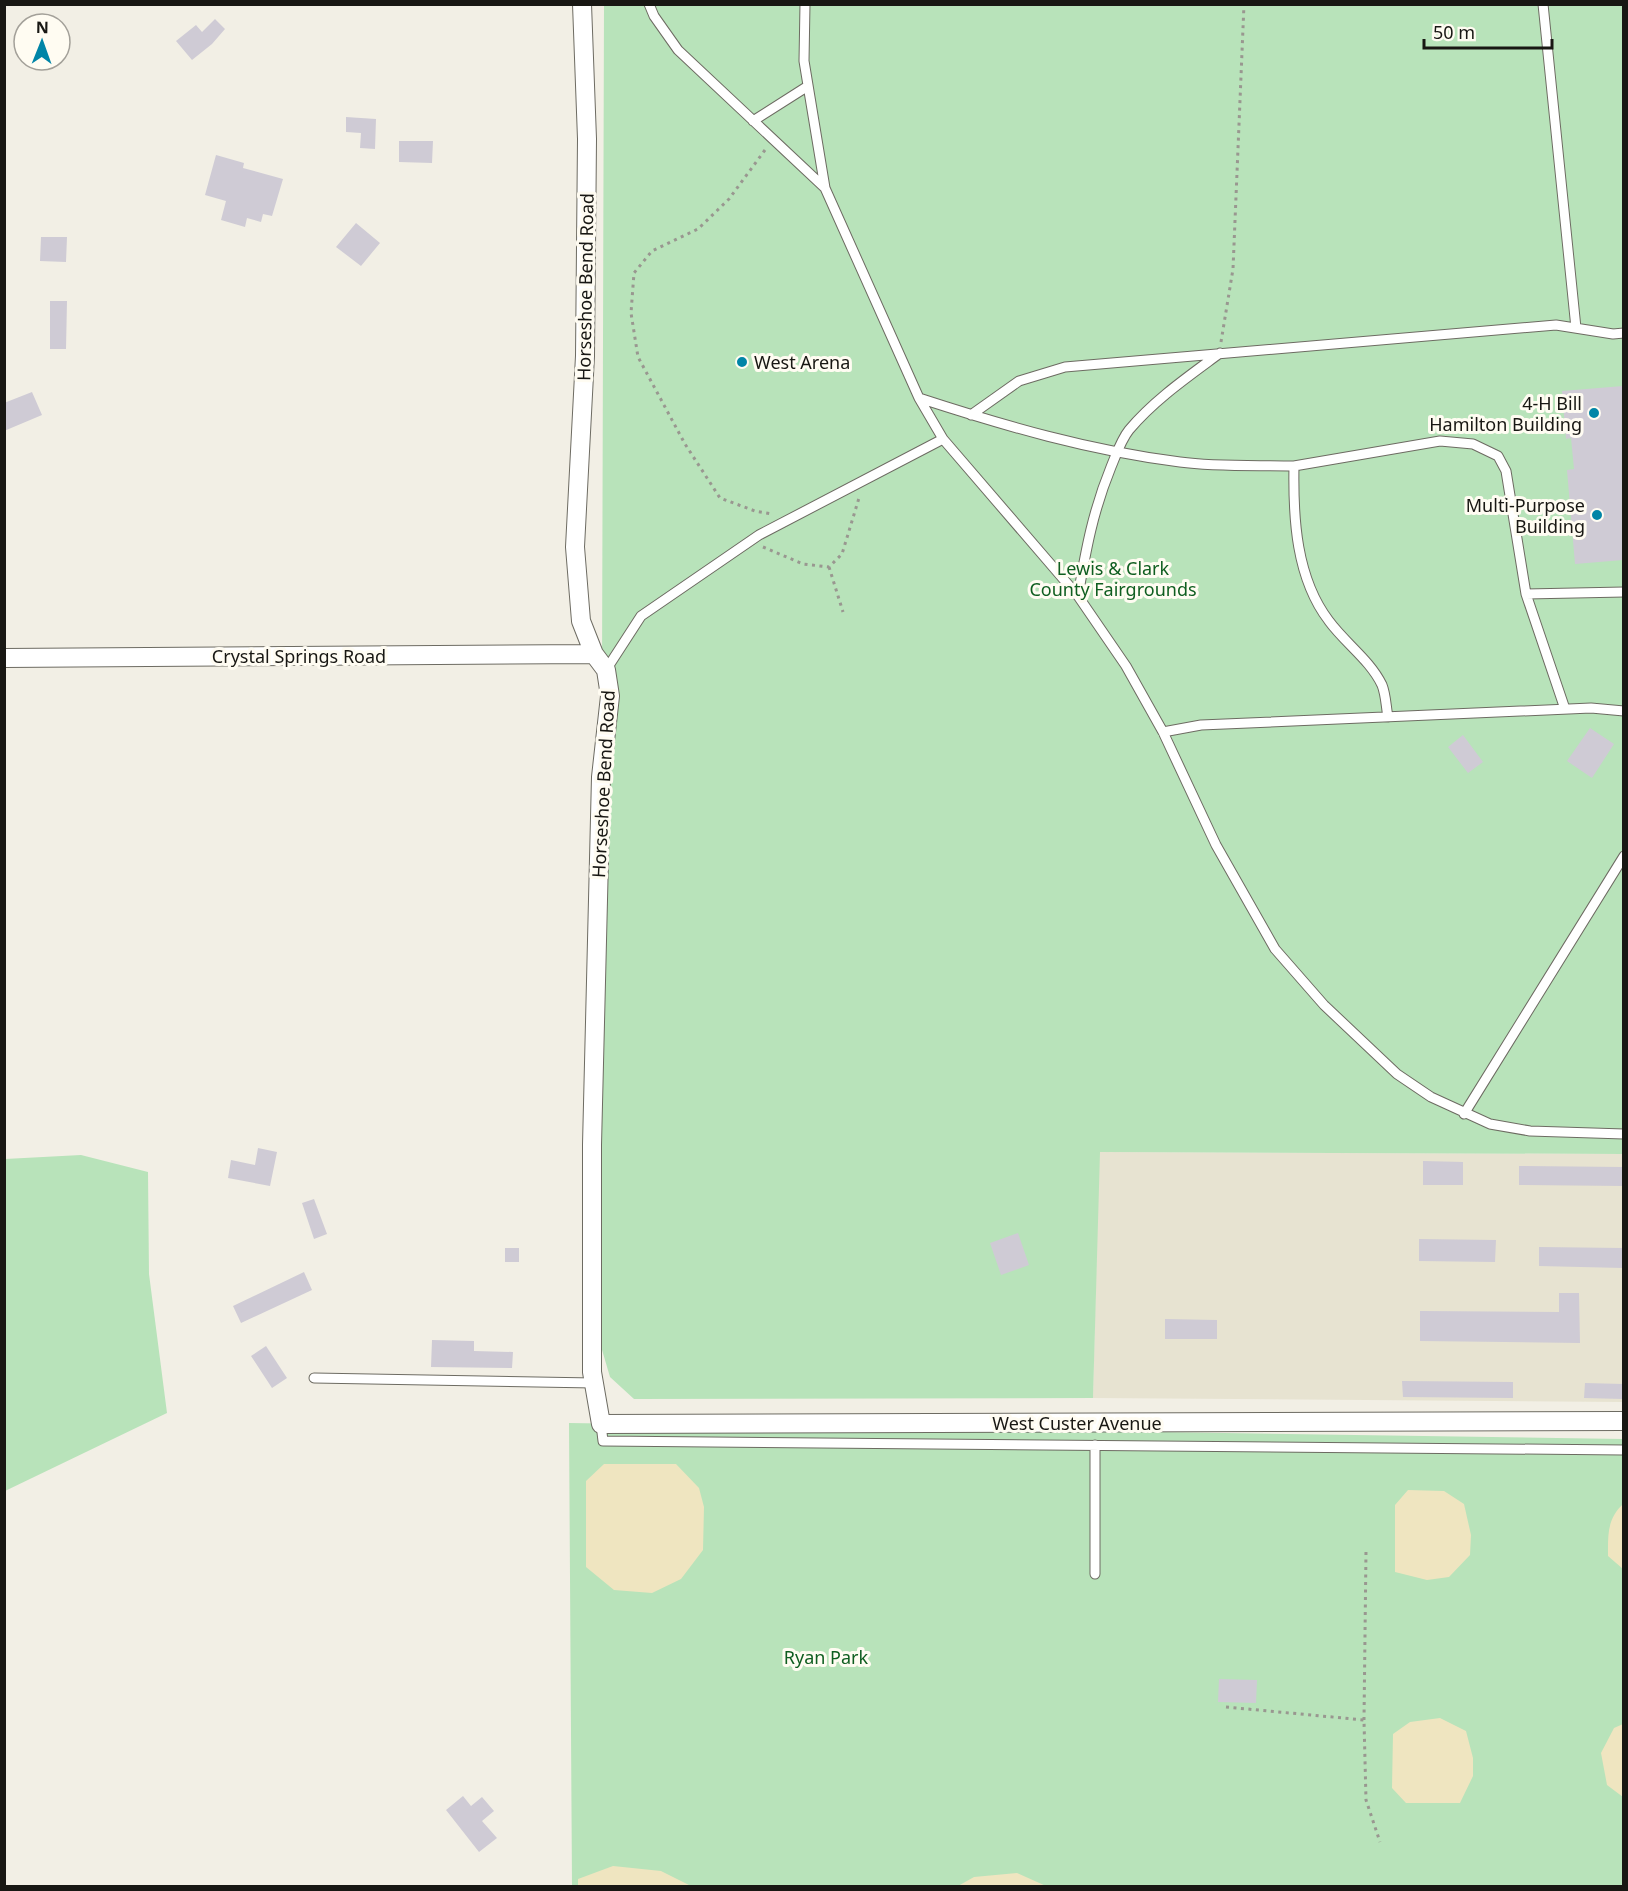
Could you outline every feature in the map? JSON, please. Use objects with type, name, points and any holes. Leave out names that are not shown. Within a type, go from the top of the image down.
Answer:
[{"type":"street","name":"Horseshoe Bend Road","points":[[582,4],[586,139],[585,356],[575,547],[581,621],[594,654],[606,670],[610,696],[601,777],[592,1145],[594,1383]]},
{"type":"street","name":"Crystal Springs Road","points":[[4,658],[594,654]]},
{"type":"street","points":[[594,1383],[601,1424]]},
{"type":"street","name":"West Custer Avenue","points":[[601,1424],[1623,1421]]},
{"type":"lane","points":[[649,4],[654,16],[678,50],[825,188]]},
{"type":"lane","points":[[805,4],[804,61],[825,188],[919,398],[943,439],[1078,596],[1126,666],[1163,732],[1216,845],[1275,949],[1324,1005],[1397,1074],[1431,1097],[1490,1124],[1530,1131],[1623,1134]]},
{"type":"lane","points":[[1543,4],[1576,328]]},
{"type":"lane","points":[[753,121],[808,86]]},
{"type":"lane","points":[[971,415],[1019,381],[1065,367],[1556,325],[1613,334],[1623,333]]},
{"type":"lane","points":[[1078,596],[1098,498],[1128,431],[1188,377],[1220,353]]},
{"type":"lane","points":[[919,398],[1074,444],[1183,463],[1294,466],[1440,441],[1473,444],[1498,456],[1506,471],[1526,594],[1565,709]]},
{"type":"lane","points":[[606,670],[641,616],[750,541],[943,439]]},
{"type":"lane","points":[[1294,466],[1294,495],[1300,557],[1315,598],[1328,621],[1371,668],[1382,686],[1388,717]]},
{"type":"lane","points":[[1526,594],[1623,592]]},
{"type":"lane","points":[[1163,732],[1201,725],[1591,708],[1623,711]]},
{"type":"lane","points":[[1464,1114],[1623,856]]},
{"type":"lane","points":[[314,1378],[594,1383]]},
{"type":"lane","points":[[601,1424],[603,1441],[1623,1450]]},
{"type":"lane","points":[[1095,1445],[1095,1574]]},
{"type":"path","points":[[1220,353],[1233,269],[1244,4]]},
{"type":"path","points":[[773,140],[729,199],[698,229],[652,251],[646,258],[634,273],[631,313],[638,357],[685,444],[720,498],[755,511],[791,518]]},
{"type":"path","points":[[829,567],[842,554],[865,479]]},
{"type":"path","points":[[750,541],[803,564],[829,567]]},
{"type":"path","points":[[829,567],[843,612]]},
{"type":"path","points":[[1366,1551],[1364,1720],[1366,1800],[1380,1842]]},
{"type":"path","points":[[1226,1707],[1364,1720]]},
{"type":"shaded area","points":[[1099,1152],[1623,1154],[1623,1402],[1093,1398]]},
{"type":"green space","name":"Lewis & Clark County Fairgrounds","points":[[604,5],[1623,5],[1623,1154],[1100,1152],[1093,1398],[634,1399],[610,1377],[600,1343]]},
{"type":"green space","points":[[81,1155],[148,1172],[149,1274],[167,1413],[5,1491],[5,1159]]},
{"type":"green space","name":"Ryan Park","points":[[569,1423],[1623,1439],[1623,1886],[572,1886]]},
{"type":"sand","points":[[604,1464],[676,1464],[699,1488],[704,1507],[703,1550],[681,1579],[652,1593],[614,1590],[586,1567],[586,1481]]},
{"type":"sand","points":[[1408,1490],[1444,1491],[1464,1504],[1471,1535],[1470,1555],[1449,1577],[1427,1580],[1395,1572],[1395,1505]]},
{"type":"sand","points":[[1623,1504],[1623,1569],[1608,1556],[1608,1548],[1611,1522]]},
{"type":"sand","points":[[1440,1718],[1466,1731],[1473,1758],[1473,1776],[1460,1803],[1406,1803],[1392,1788],[1393,1734],[1410,1722]]},
{"type":"sand","points":[[1624,1724],[1623,1797],[1607,1785],[1601,1753],[1614,1728]]},
{"type":"sand","points":[[613,1866],[661,1871],[691,1886],[578,1886],[578,1879]]},
{"type":"sand","points":[[1017,1873],[1046,1886],[958,1886],[974,1877]]},
{"type":"building","points":[[215,19],[225,29],[212,44],[192,60],[176,41],[196,25],[202,32]]},
{"type":"building","points":[[346,117],[376,119],[375,149],[360,148],[361,133],[346,132]]},
{"type":"building","points":[[399,141],[433,141],[432,163],[399,162]]},
{"type":"building","points":[[216,155],[244,163],[243,168],[283,179],[272,216],[263,214],[261,222],[247,218],[245,227],[221,220],[226,201],[205,195]]},
{"type":"building","points":[[356,223],[380,243],[361,266],[336,247]]},
{"type":"building","points":[[41,237],[67,237],[66,262],[40,261]]},
{"type":"building","points":[[50,301],[67,301],[66,349],[50,349]]},
{"type":"building","points":[[1623,386],[1623,560],[1575,564],[1567,470],[1574,469],[1571,438],[1566,439],[1562,391]]},
{"type":"building","points":[[32,392],[42,415],[4,431],[4,403]]},
{"type":"building","points":[[1590,728],[1614,744],[1592,778],[1567,761]]},
{"type":"building","points":[[1463,735],[1483,762],[1468,773],[1448,747]]},
{"type":"building","points":[[258,1148],[277,1152],[270,1186],[228,1178],[231,1160],[255,1165]]},
{"type":"building","points":[[1423,1161],[1463,1162],[1463,1185],[1423,1185]]},
{"type":"building","points":[[1519,1166],[1623,1167],[1623,1186],[1519,1185]]},
{"type":"building","points":[[314,1199],[327,1234],[314,1239],[302,1203]]},
{"type":"building","points":[[1018,1233],[1029,1265],[1001,1275],[990,1243]]},
{"type":"building","points":[[1419,1239],[1496,1240],[1495,1262],[1419,1261]]},
{"type":"building","points":[[1539,1247],[1623,1248],[1623,1268],[1539,1266]]},
{"type":"building","points":[[505,1248],[519,1248],[519,1262],[505,1262]]},
{"type":"building","points":[[304,1272],[312,1290],[241,1323],[233,1306]]},
{"type":"building","points":[[1559,1293],[1579,1293],[1580,1343],[1420,1341],[1420,1311],[1559,1312]]},
{"type":"building","points":[[1165,1319],[1217,1320],[1217,1339],[1165,1339]]},
{"type":"building","points":[[432,1340],[474,1341],[474,1351],[513,1352],[512,1368],[431,1367]]},
{"type":"building","points":[[266,1346],[287,1378],[272,1388],[251,1356]]},
{"type":"building","points":[[1402,1381],[1513,1382],[1513,1398],[1403,1397]]},
{"type":"building","points":[[1585,1383],[1623,1384],[1623,1399],[1584,1398]]},
{"type":"building","points":[[1219,1679],[1257,1680],[1256,1703],[1218,1702]]},
{"type":"building","points":[[463,1796],[471,1806],[482,1797],[494,1811],[482,1821],[497,1838],[479,1852],[446,1810]]},
{"type":"place","name":"West Arena","points":[[742,362]]},
{"type":"place","name":"4-H Bill Hamilton Building","points":[[1594,413]]},
{"type":"place","name":"Multi-Purpose Building","points":[[1597,515]]}]
